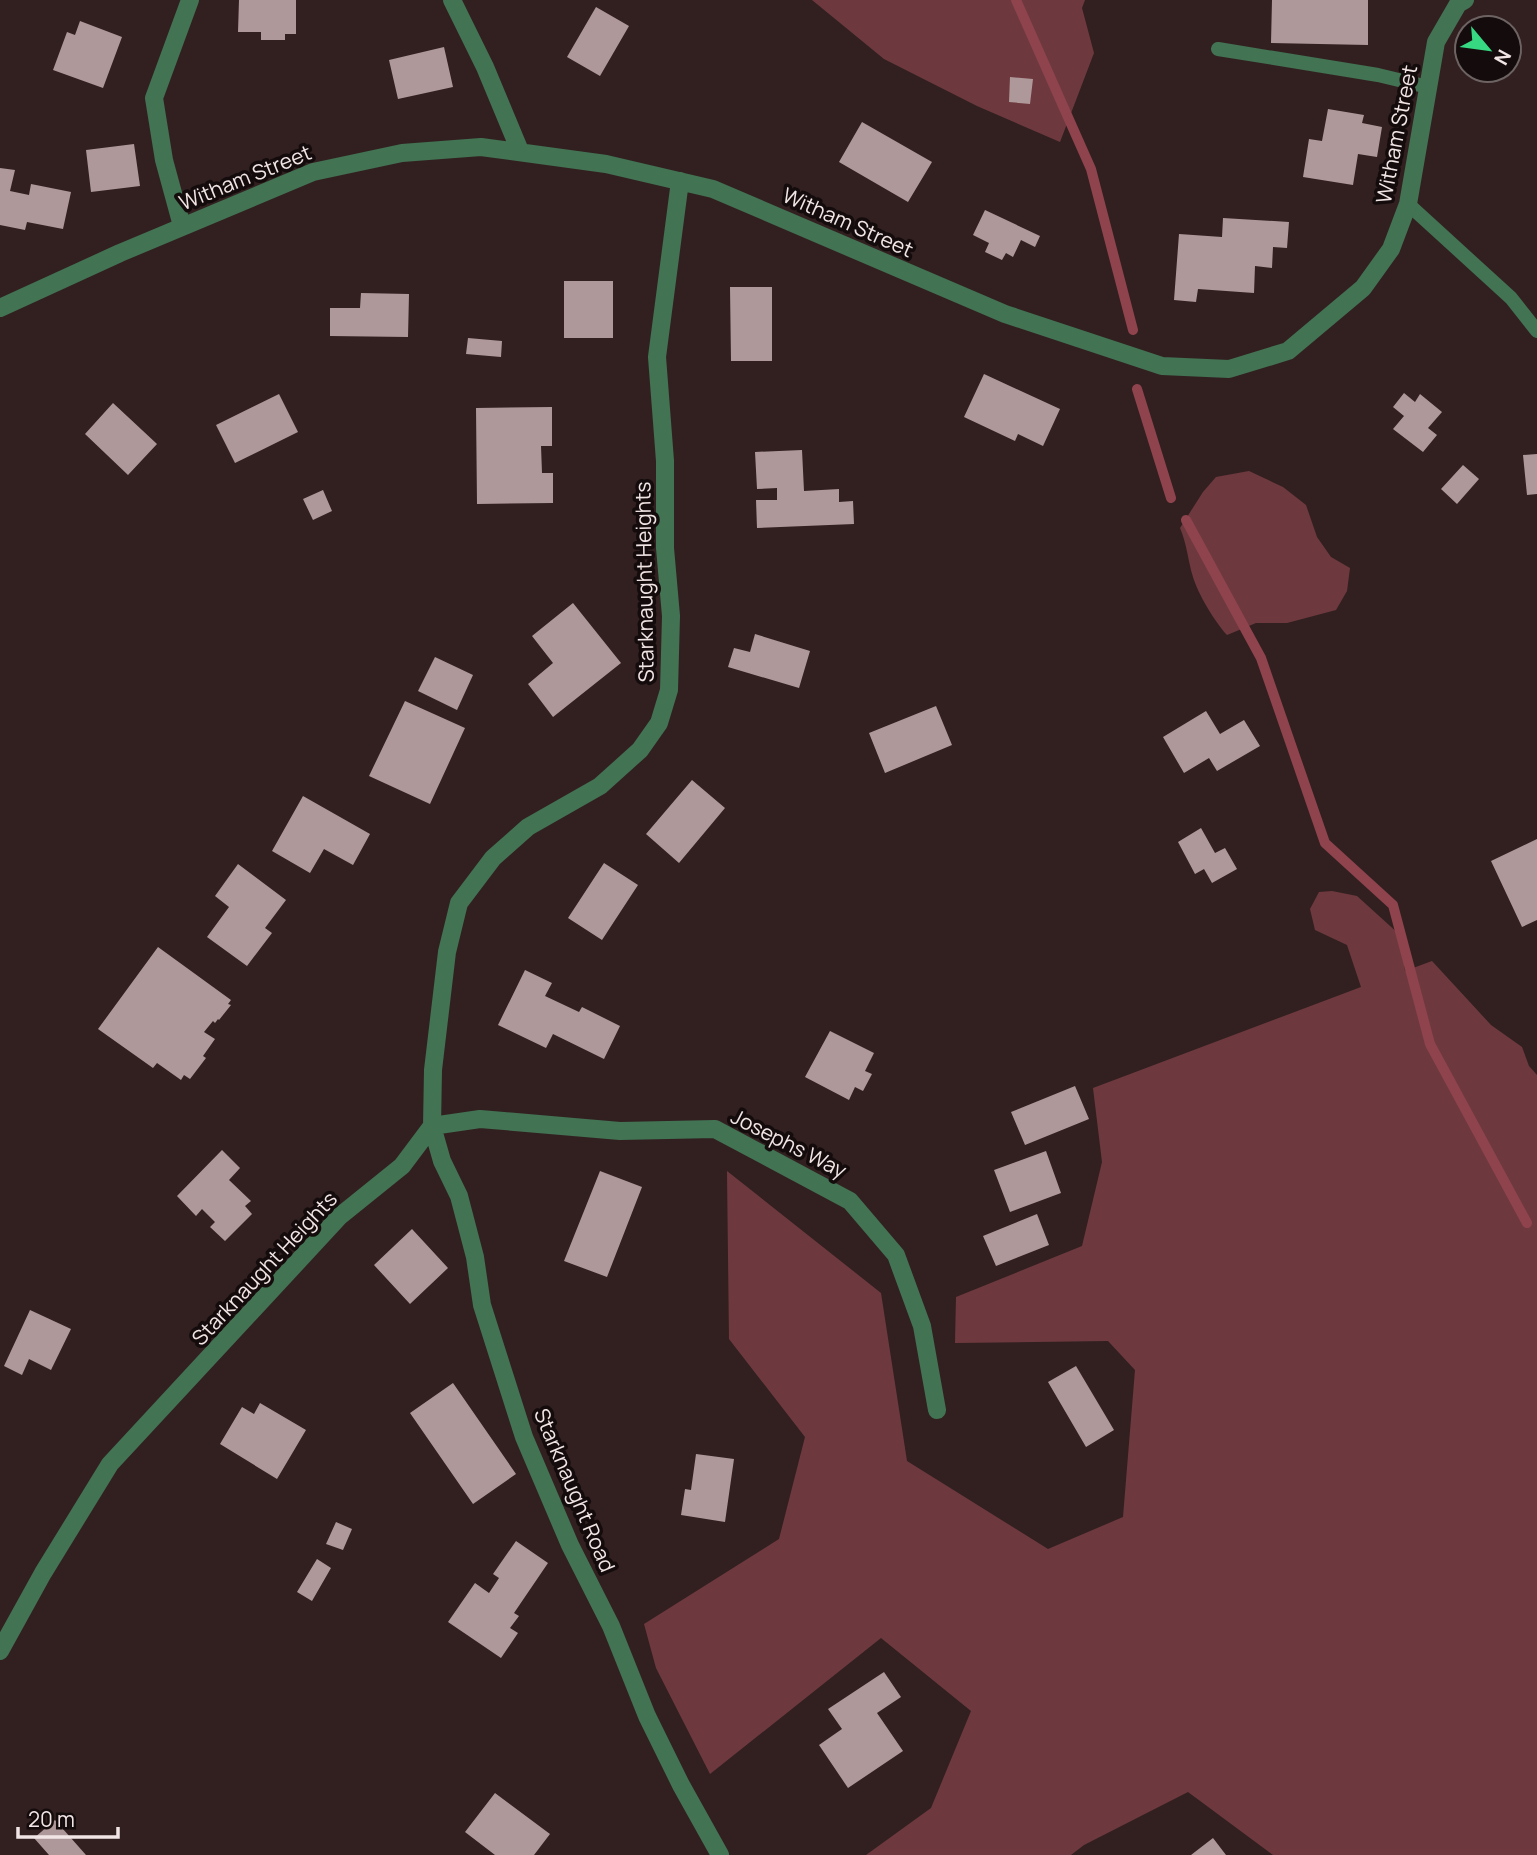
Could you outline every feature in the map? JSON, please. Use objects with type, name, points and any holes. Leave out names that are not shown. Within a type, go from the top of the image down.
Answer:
[{"type":"street","points":[[182,226],[164,160],[154,98],[190,0]]},
{"type":"street","points":[[452,0],[485,67],[520,151]]},
{"type":"street","name":"Witham Street","points":[[0,308],[182,226],[313,172],[402,153],[481,147],[606,164],[724,193],[1005,314],[1162,366],[1229,369],[1289,351],[1363,288],[1391,249],[1408,204],[1436,42],[1458,4],[1465,0]]},
{"type":"street","name":"Starknaught Heights","points":[[0,1651],[43,1573],[110,1464],[340,1216],[402,1166],[432,1126],[433,1070],[447,952],[459,903],[493,858],[528,827],[600,786],[640,750],[659,723],[669,690],[671,616],[665,548],[665,461],[657,357],[680,181]]},
{"type":"street","name":"Josephs Way","points":[[432,1126],[480,1119],[620,1131],[715,1129],[850,1201],[895,1255],[922,1326],[937,1410]]},
{"type":"street","name":"Starknaught Road","points":[[432,1126],[442,1161],[459,1196],[475,1256],[482,1305],[524,1437],[570,1545],[611,1626],[647,1716],[720,1855]]},
{"type":"lane","points":[[1218,49],[1378,75],[1428,87]]},
{"type":"lane","points":[[1408,204],[1511,298],[1537,331]]},
{"type":"shaded area","points":[[812,0],[1085,0],[1082,8],[1094,53],[1060,142],[977,106],[884,59]]},
{"type":"shaded area","points":[[1249,471],[1283,487],[1306,505],[1317,537],[1331,557],[1350,568],[1347,591],[1336,610],[1287,623],[1256,623],[1227,635],[1207,608],[1195,584],[1180,528],[1216,477]]},
{"type":"shaded area","points":[[1332,891],[1357,896],[1400,935],[1405,971],[1432,961],[1491,1025],[1522,1047],[1529,1066],[1537,1075],[1537,1855],[1273,1855],[1188,1792],[1084,1845],[1071,1855],[866,1855],[931,1808],[971,1711],[881,1638],[710,1774],[656,1668],[644,1624],[779,1539],[805,1437],[729,1339],[727,1171],[881,1293],[907,1461],[1048,1549],[1123,1517],[1135,1370],[1108,1341],[955,1343],[956,1297],[1082,1246],[1102,1162],[1093,1088],[1361,987],[1347,945],[1315,930],[1310,909],[1319,892]]},
{"type":"building","points":[[239,0],[296,0],[296,34],[285,34],[285,40],[261,40],[261,32],[238,32]]},
{"type":"building","points":[[1272,0],[1368,0],[1368,45],[1271,43]]},
{"type":"building","points":[[596,7],[629,26],[600,76],[567,57]]},
{"type":"building","points":[[80,21],[122,37],[103,88],[53,70],[67,32],[75,35]]},
{"type":"building","points":[[444,47],[453,87],[398,99],[389,60]]},
{"type":"building","points":[[1010,77],[1033,79],[1030,104],[1009,102]]},
{"type":"building","points":[[1328,109],[1364,115],[1362,123],[1382,127],[1377,157],[1358,154],[1353,185],[1303,177],[1309,139],[1322,141]]},
{"type":"building","points":[[862,122],[932,162],[908,202],[839,162]]},
{"type":"building","points":[[134,144],[140,186],[91,192],[86,150]]},
{"type":"building","points":[[0,168],[15,170],[10,191],[29,195],[31,184],[71,192],[63,229],[27,222],[25,230],[0,225]]},
{"type":"building","points":[[985,210],[1040,236],[1035,247],[1021,240],[1013,257],[1006,253],[1002,260],[985,252],[989,243],[973,235]]},
{"type":"building","points":[[1223,218],[1289,222],[1287,248],[1273,247],[1272,268],[1255,266],[1254,293],[1198,289],[1196,302],[1174,300],[1179,234],[1222,237]]},
{"type":"building","points":[[564,281],[613,281],[613,338],[564,338]]},
{"type":"building","points":[[730,287],[772,287],[772,361],[731,361]]},
{"type":"building","points":[[361,293],[409,294],[408,337],[330,336],[330,308],[360,308]]},
{"type":"building","points":[[468,338],[502,341],[501,357],[466,354]]},
{"type":"building","points":[[984,374],[1060,409],[1043,446],[1018,434],[1015,441],[964,417]]},
{"type":"building","points":[[1404,393],[1415,402],[1420,394],[1442,412],[1428,428],[1437,435],[1423,452],[1393,429],[1404,416],[1393,407]]},
{"type":"building","points":[[279,394],[298,432],[235,463],[216,425]]},
{"type":"building","points":[[113,403],[157,444],[128,475],[85,434]]},
{"type":"building","points":[[552,407],[552,446],[541,446],[542,473],[553,473],[553,503],[477,504],[476,408]]},
{"type":"building","points":[[802,450],[804,491],[839,489],[839,502],[853,501],[854,524],[757,528],[756,500],[777,500],[777,488],[757,489],[755,452]]},
{"type":"building","points":[[1537,454],[1537,494],[1527,495],[1523,455]]},
{"type":"building","points":[[1463,465],[1479,479],[1457,504],[1441,489]]},
{"type":"building","points":[[323,490],[332,511],[313,520],[303,499]]},
{"type":"building","points":[[573,603],[621,663],[553,717],[528,684],[553,663],[532,636]]},
{"type":"building","points":[[755,634],[810,651],[799,688],[728,667],[734,648],[750,652]]},
{"type":"building","points":[[435,657],[473,675],[457,710],[418,691]]},
{"type":"building","points":[[405,701],[465,728],[430,804],[369,776]]},
{"type":"building","points":[[936,706],[952,745],[885,773],[869,733]]},
{"type":"building","points":[[1206,711],[1220,734],[1244,720],[1260,746],[1217,771],[1209,758],[1184,773],[1163,737]]},
{"type":"building","points":[[692,780],[725,808],[679,863],[646,834]]},
{"type":"building","points":[[303,796],[370,834],[353,865],[324,849],[310,873],[272,851]]},
{"type":"building","points":[[1201,828],[1215,853],[1225,848],[1237,869],[1212,883],[1204,869],[1195,874],[1178,842]]},
{"type":"building","points":[[1537,839],[1537,920],[1522,927],[1491,861]]},
{"type":"building","points":[[604,863],[638,885],[602,940],[568,918]]},
{"type":"building","points":[[238,864],[286,900],[265,928],[272,933],[247,966],[207,937],[229,907],[215,896]]},
{"type":"building","points":[[158,947],[231,1000],[228,1004],[231,1005],[219,1020],[215,1023],[213,1021],[204,1032],[215,1039],[203,1056],[206,1058],[190,1079],[184,1075],[181,1080],[157,1063],[153,1068],[98,1029]]},
{"type":"building","points":[[525,970],[552,983],[545,996],[579,1012],[582,1007],[620,1026],[604,1059],[553,1034],[546,1048],[498,1025]]},
{"type":"building","points":[[830,1031],[874,1053],[865,1071],[872,1074],[863,1091],[855,1087],[849,1100],[805,1077]]},
{"type":"building","points":[[1075,1086],[1089,1119],[1025,1145],[1011,1112]]},
{"type":"building","points":[[222,1150],[240,1168],[229,1180],[251,1201],[245,1206],[252,1214],[225,1241],[210,1227],[215,1222],[202,1209],[196,1216],[177,1196]]},
{"type":"building","points":[[1046,1151],[1061,1193],[1010,1212],[994,1170]]},
{"type":"building","points":[[600,1171],[642,1187],[607,1277],[564,1261]]},
{"type":"building","points":[[1037,1214],[1049,1245],[996,1266],[983,1236]]},
{"type":"building","points":[[412,1229],[448,1268],[410,1304],[374,1265]]},
{"type":"building","points":[[30,1310],[71,1329],[51,1370],[29,1359],[22,1375],[4,1366]]},
{"type":"building","points":[[1076,1366],[1114,1430],[1086,1447],[1048,1382]]},
{"type":"building","points":[[453,1383],[516,1474],[473,1504],[410,1413]]},
{"type":"building","points":[[260,1403],[306,1430],[277,1479],[220,1444],[242,1407],[254,1414]]},
{"type":"building","points":[[696,1454],[734,1459],[725,1522],[681,1515],[685,1489],[691,1490]]},
{"type":"building","points":[[336,1522],[352,1529],[343,1550],[326,1544]]},
{"type":"building","points":[[516,1541],[548,1563],[514,1613],[519,1616],[510,1628],[518,1633],[501,1658],[448,1622],[475,1583],[489,1593],[499,1578],[493,1574]]},
{"type":"building","points":[[317,1559],[331,1568],[312,1601],[297,1592]]},
{"type":"building","points":[[884,1672],[901,1697],[877,1713],[903,1751],[848,1788],[819,1745],[842,1729],[828,1709]]},
{"type":"building","points":[[495,1793],[550,1834],[534,1855],[495,1855],[465,1832]]},
{"type":"building","points":[[55,1820],[86,1855],[49,1855],[34,1838]]},
{"type":"building","points":[[1213,1838],[1226,1855],[1191,1855]]},
{"type":"waterway","points":[[1016,0],[1091,169],[1133,330]]},
{"type":"waterway","points":[[1137,389],[1171,498]]},
{"type":"waterway","points":[[1186,520],[1261,658],[1325,843],[1393,905],[1430,1044],[1527,1223]]}]
